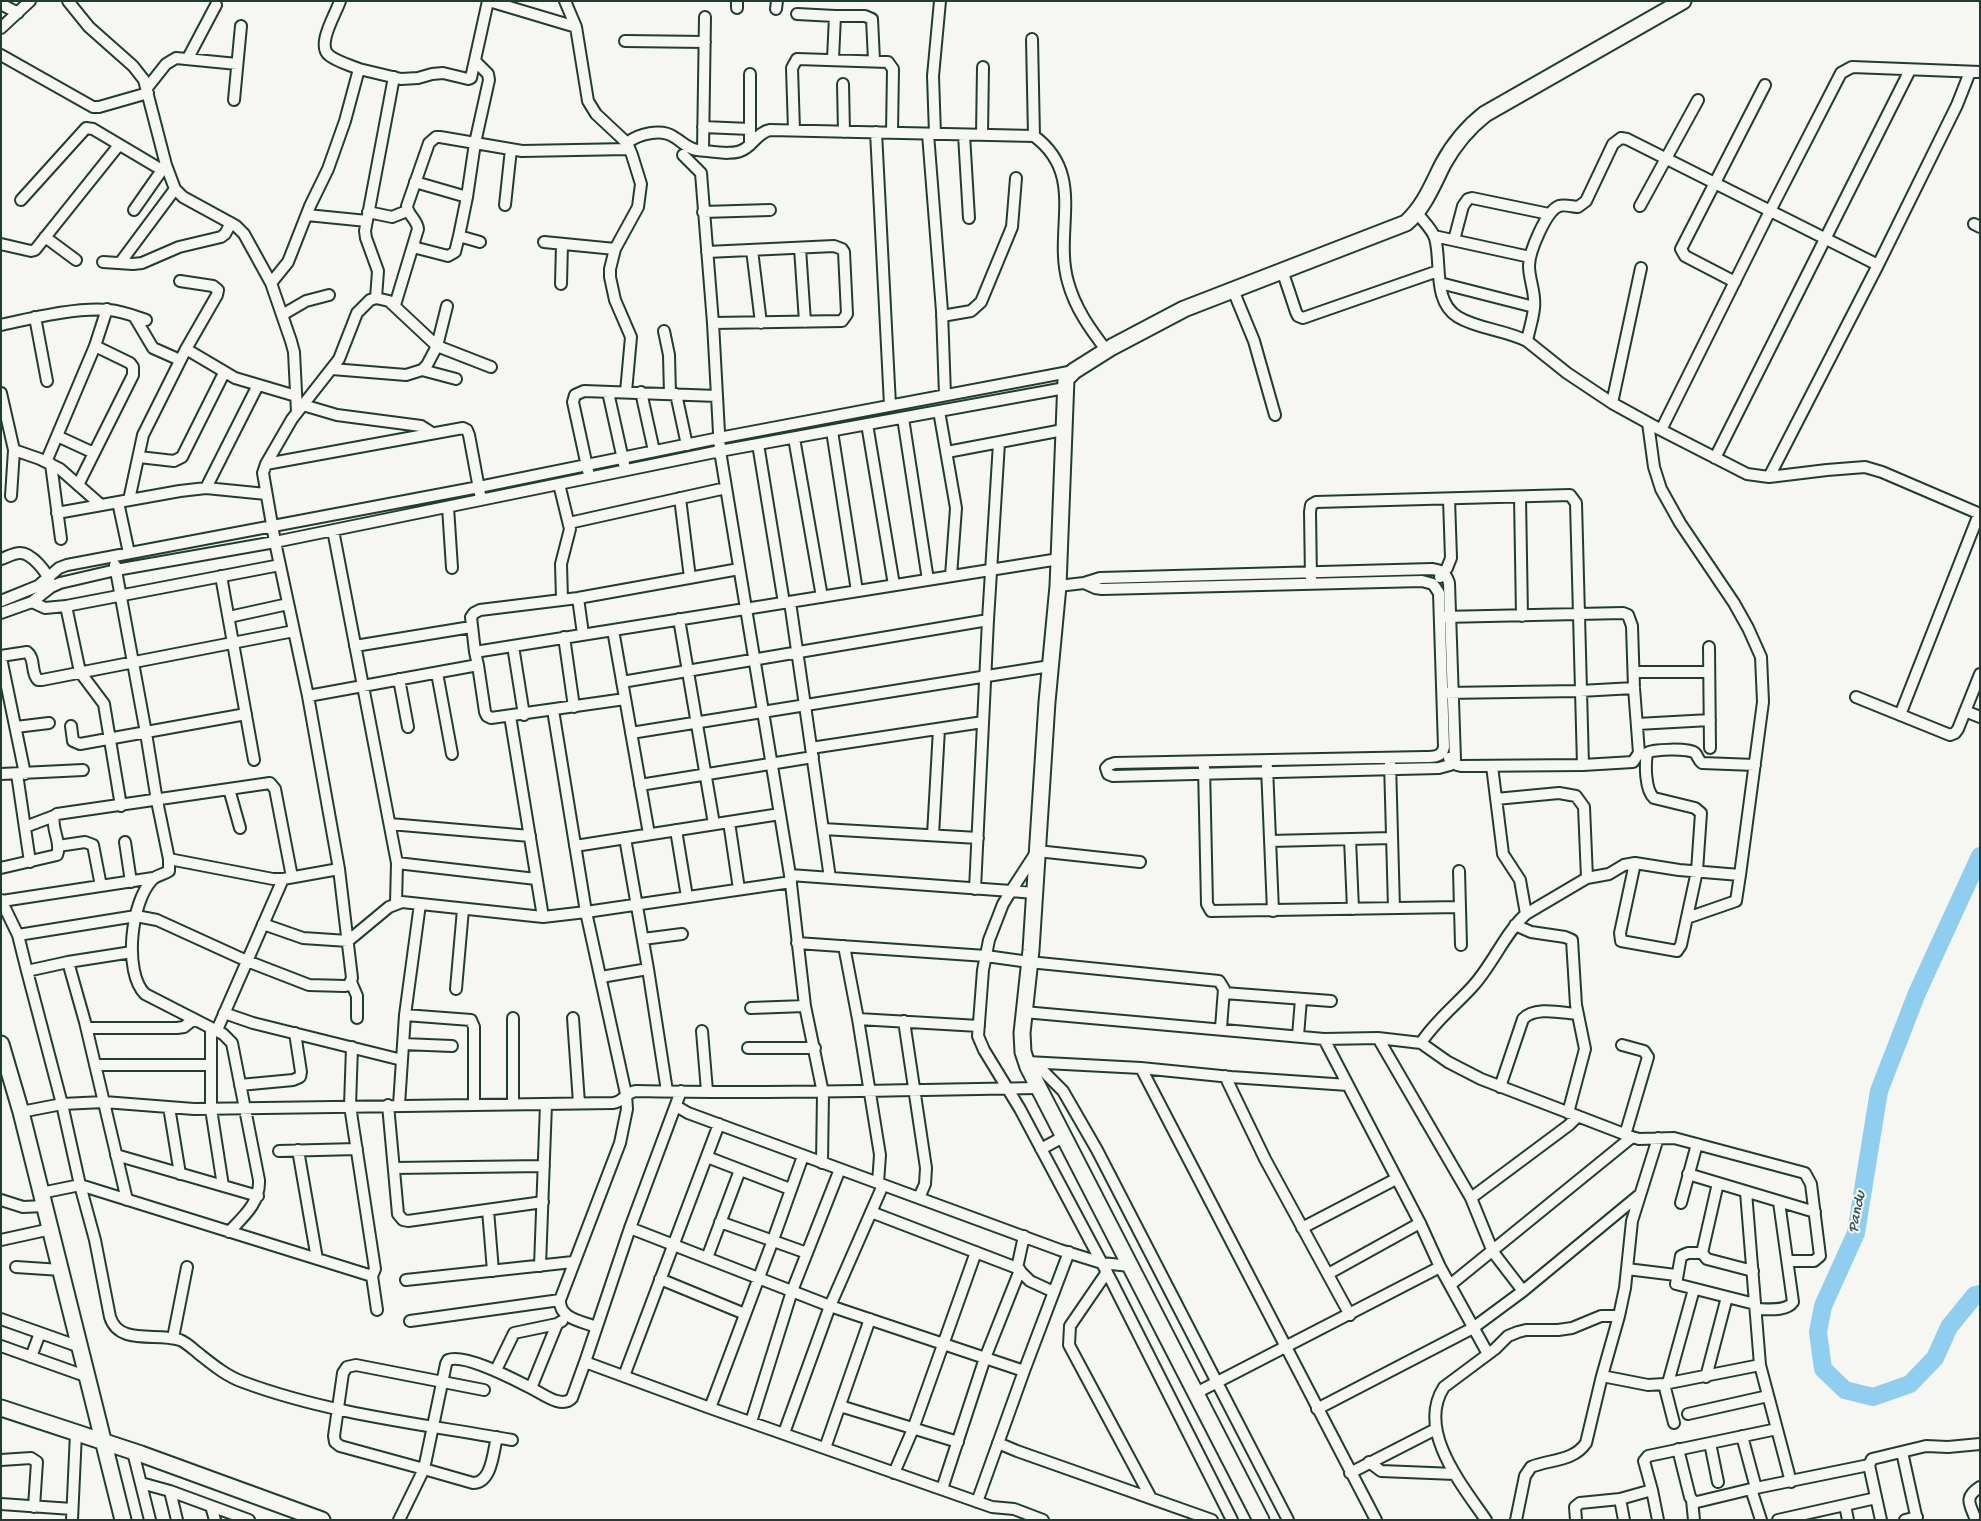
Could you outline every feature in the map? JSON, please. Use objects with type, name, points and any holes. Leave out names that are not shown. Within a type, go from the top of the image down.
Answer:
[{"type":"street","points":[[1,28],[30,1]]},
{"type":"street","points":[[68,1],[88,27],[140,73],[147,91],[164,168],[175,190],[183,197],[231,223],[244,234],[271,283],[294,352],[296,396],[300,408]]},
{"type":"street","points":[[340,1],[325,37],[325,51],[329,56],[359,69],[410,79],[443,73],[468,79],[473,75],[488,1],[576,27]]},
{"type":"street","points":[[565,1],[576,27],[588,101],[596,114],[628,146],[639,175],[640,196],[633,218],[615,249],[610,278],[618,308],[628,326],[631,337],[626,392]]},
{"type":"street","points":[[940,1],[933,76],[932,134],[945,395]]},
{"type":"street","points":[[1261,1520],[1039,1088],[1023,1052],[1022,1033],[1030,962],[1050,666],[1058,586],[1066,379],[1074,370],[1184,309],[1406,223],[1417,213],[1459,139],[1468,127],[1479,118],[1683,1]]},
{"type":"street","points":[[1,4],[18,13]]},
{"type":"street","points":[[188,58],[216,5]]},
{"type":"street","points":[[797,14],[865,16],[872,19],[874,60]]},
{"type":"street","points":[[834,59],[835,16]]},
{"type":"street","points":[[703,150],[705,17]]},
{"type":"street","points":[[234,100],[241,26]]},
{"type":"street","points":[[1032,40],[1034,136]]},
{"type":"street","points":[[625,41],[705,42]]},
{"type":"street","points":[[1,55],[93,107],[100,107],[147,91],[171,60],[181,57],[237,64]]},
{"type":"street","points":[[794,130],[792,68],[797,59],[874,60],[888,62],[893,69],[892,133]]},
{"type":"street","points":[[413,247],[448,256],[455,252],[489,77],[476,62]]},
{"type":"street","points":[[982,135],[983,67]]},
{"type":"street","points":[[1661,430],[1734,282],[1842,73],[1852,67],[1975,72],[1769,477]]},
{"type":"street","points":[[271,283],[288,262],[336,148],[359,69]]},
{"type":"street","points":[[1715,458],[1910,70]]},
{"type":"street","points":[[750,74],[750,145]]},
{"type":"street","points":[[376,298],[378,271],[366,238],[368,216],[394,77]]},
{"type":"street","points":[[843,84],[844,132]]},
{"type":"street","points":[[1734,282],[1684,256],[1682,245],[1765,85]]},
{"type":"street","points":[[1640,206],[1698,100]]},
{"type":"street","points":[[703,127],[750,129]]},
{"type":"street","points":[[20,200],[86,128],[93,129],[164,168]]},
{"type":"street","points":[[395,305],[418,229],[418,224],[407,211],[407,206],[432,139],[440,137],[531,151],[628,146],[637,136],[659,133],[673,136],[688,148],[734,153],[750,145],[764,131],[794,130],[1034,136],[1053,153],[1062,171],[1065,184],[1064,262],[1067,281],[1077,307],[1089,328],[1107,351]]},
{"type":"street","points":[[876,132],[890,405]]},
{"type":"street","points":[[964,135],[969,218]]},
{"type":"street","points":[[1527,341],[1534,307],[1530,257],[1550,214],[1560,206],[1578,208],[1583,206],[1614,144],[1621,138],[1627,139],[1878,265]]},
{"type":"street","points":[[1,244],[31,251],[35,250],[119,144]]},
{"type":"street","points":[[505,205],[511,149]]},
{"type":"street","points":[[683,155],[701,173],[713,323],[720,451],[753,660],[791,878],[805,1006],[823,1093],[822,1163]]},
{"type":"street","points":[[134,210],[164,168]]},
{"type":"street","points":[[942,316],[971,311],[981,302],[1012,227],[1016,178]]},
{"type":"street","points":[[415,182],[467,197]]},
{"type":"street","points":[[120,263],[175,190]]},
{"type":"street","points":[[1454,240],[1463,206],[1468,199],[1472,198],[1550,214]]},
{"type":"street","points":[[703,212],[770,210]]},
{"type":"street","points":[[307,215],[392,217],[407,211]]},
{"type":"street","points":[[1417,213],[1434,236],[1440,283],[1446,303],[1457,316],[1527,341],[1567,373],[1612,403],[1661,430],[1748,474],[1769,477],[1866,467],[1980,514],[1900,715]]},
{"type":"street","points":[[103,262],[142,263],[179,248],[217,239],[225,234],[231,223]]},
{"type":"street","points":[[459,236],[480,242]]},
{"type":"street","points":[[1434,236],[1530,257]]},
{"type":"street","points":[[46,237],[76,260]]},
{"type":"street","points":[[544,242],[615,249]]},
{"type":"street","points":[[561,284],[562,244]]},
{"type":"street","points":[[707,252],[839,247],[844,252],[847,314],[845,319],[836,322],[713,323]]},
{"type":"street","points":[[800,248],[805,322]]},
{"type":"street","points":[[752,250],[761,323]]},
{"type":"street","points":[[1612,403],[1641,268]]},
{"type":"street","points":[[1282,270],[1296,312],[1298,316],[1303,318],[1438,271]]},
{"type":"street","points":[[129,500],[147,426],[180,360],[217,295],[218,290],[213,286],[180,281]]},
{"type":"street","points":[[1440,283],[1534,307]]},
{"type":"street","points":[[1232,290],[1254,341],[1275,415]]},
{"type":"street","points":[[282,315],[306,301],[329,295]]},
{"type":"street","points":[[357,1018],[357,996],[351,982],[339,869],[308,696],[263,480],[266,464],[300,408],[332,369],[342,353],[357,313],[364,304],[376,298],[384,299],[395,305],[437,346],[491,367]]},
{"type":"street","points":[[332,369],[406,375],[422,370],[428,365],[437,346],[447,306]]},
{"type":"street","points":[[1,325],[35,317],[90,310],[107,310],[146,320]]},
{"type":"street","points":[[61,539],[48,463],[57,436],[95,346],[107,310]]},
{"type":"street","points":[[134,316],[153,348],[180,360]]},
{"type":"street","points":[[35,317],[47,381]]},
{"type":"street","points":[[664,331],[669,355],[673,394],[687,445]]},
{"type":"street","points":[[78,485],[134,370],[130,363],[95,346]]},
{"type":"street","points":[[186,349],[235,378],[296,396]]},
{"type":"street","points":[[422,370],[456,379]]},
{"type":"street","points":[[1,612],[32,602],[59,568],[67,565],[479,487],[719,438],[1074,370]]},
{"type":"street","points":[[139,456],[174,460],[182,457],[224,373]]},
{"type":"street","points":[[206,488],[258,385]]},
{"type":"street","points":[[1,601],[49,582],[60,583],[116,570],[275,542],[720,451],[1065,388]]},
{"type":"street","points":[[589,478],[573,398],[575,395],[584,391],[717,396]]},
{"type":"street","points":[[608,392],[625,471]]},
{"type":"street","points":[[641,392],[654,451]]},
{"type":"street","points":[[1,393],[14,450],[11,496]]},
{"type":"street","points":[[300,408],[336,415],[422,426],[432,433]]},
{"type":"street","points":[[939,411],[956,508],[951,576]]},
{"type":"street","points":[[903,418],[928,580]]},
{"type":"street","points":[[1648,423],[1654,468],[1662,489],[1676,516],[1734,603],[1761,657],[1763,702],[1736,901],[1687,918]]},
{"type":"street","points":[[867,424],[894,585]]},
{"type":"street","points":[[266,464],[459,428],[467,430],[482,500]]},
{"type":"street","points":[[832,430],[857,591]]},
{"type":"street","points":[[947,452],[1063,430]]},
{"type":"street","points":[[57,436],[94,453]]},
{"type":"street","points":[[794,438],[822,597]]},
{"type":"street","points":[[975,888],[998,443]]},
{"type":"street","points":[[758,444],[797,652],[830,878]]},
{"type":"street","points":[[14,450],[48,463],[102,505]]},
{"type":"street","points":[[559,484],[569,523],[569,534],[561,564],[562,599]]},
{"type":"street","points":[[58,513],[206,488],[266,494]]},
{"type":"street","points":[[569,523],[726,488]]},
{"type":"street","points":[[1310,578],[1310,512],[1311,505],[1316,502],[1520,497],[1565,494],[1574,498],[1576,503],[1580,691],[1584,765]]},
{"type":"street","points":[[436,495],[443,508],[452,568]]},
{"type":"street","points":[[1520,497],[1522,616]]},
{"type":"street","points":[[680,498],[690,578]]},
{"type":"street","points":[[1433,584],[1444,573],[1451,558],[1449,499]]},
{"type":"street","points":[[118,502],[129,553]]},
{"type":"street","points":[[395,503],[398,517]]},
{"type":"street","points":[[315,518],[318,533]]},
{"type":"street","points":[[333,530],[398,863],[396,904]]},
{"type":"street","points":[[1,559],[24,553],[29,556],[49,582]]},
{"type":"street","points":[[112,556],[121,595],[157,801],[170,860],[168,872],[153,878],[131,882],[2,901],[18,935],[59,1105],[76,1185],[95,1240],[113,1325],[118,1331],[128,1335],[173,1338],[182,1341],[224,1373],[242,1382],[338,1410],[512,1440]]},
{"type":"street","points":[[475,652],[1059,560]]},
{"type":"street","points":[[32,602],[45,608],[66,606],[280,565]]},
{"type":"street","points":[[625,699],[495,719],[487,716],[475,652],[471,617],[480,610],[578,598],[740,569]]},
{"type":"street","points":[[1310,578],[1432,569],[1444,573],[1449,583],[1445,617],[1447,693],[1443,752]]},
{"type":"street","points":[[221,576],[254,760]]},
{"type":"street","points":[[1058,586],[1084,583],[1100,578],[1310,578],[1422,581],[1433,584],[1445,617]]},
{"type":"street","points":[[578,598],[583,634]]},
{"type":"street","points":[[228,617],[288,604]]},
{"type":"street","points":[[66,606],[80,672],[104,704],[121,806]]},
{"type":"street","points":[[1443,752],[1453,763],[1461,766],[1584,765],[1633,762],[1639,754],[1632,626],[1628,615],[1623,613],[1445,617]]},
{"type":"street","points":[[679,619],[714,824]]},
{"type":"street","points":[[622,682],[988,620]]},
{"type":"street","points":[[355,646],[471,627]]},
{"type":"street","points":[[613,630],[649,834]]},
{"type":"street","points":[[30,862],[16,727],[1,657],[22,652],[30,653],[34,675],[38,680],[294,631]]},
{"type":"street","points":[[564,637],[574,707]]},
{"type":"street","points":[[513,646],[524,714]]},
{"type":"street","points":[[1709,647],[1710,748]]},
{"type":"street","points":[[308,696],[478,665]]},
{"type":"street","points":[[631,733],[1050,666]]},
{"type":"street","points":[[437,672],[452,754]]},
{"type":"street","points":[[1634,672],[1709,672]]},
{"type":"street","points":[[1856,697],[1950,735],[1955,734],[1958,729],[1980,674]]},
{"type":"street","points":[[400,679],[408,727]]},
{"type":"street","points":[[1447,693],[1580,691],[1634,688]]},
{"type":"street","points":[[1443,752],[1434,756],[1390,763],[1267,772],[1113,776],[1108,774],[1106,768],[1109,765],[1115,764],[1267,760],[1390,763],[1445,767],[1453,763],[1456,755],[1447,693]]},
{"type":"street","points":[[552,710],[586,912],[626,1094],[626,1114],[620,1143],[560,1300],[560,1307],[566,1315],[596,1327]]},
{"type":"street","points":[[1965,711],[1980,716]]},
{"type":"street","points":[[71,726],[72,737],[76,744],[246,714]]},
{"type":"street","points":[[510,716],[542,916]]},
{"type":"street","points":[[1637,724],[1710,720]]},
{"type":"street","points":[[640,785],[772,764],[812,753],[983,722]]},
{"type":"street","points":[[16,727],[50,723]]},
{"type":"street","points":[[932,836],[939,729]]},
{"type":"street","points":[[1635,862],[1620,933],[1621,941],[1677,951],[1682,945],[1697,871],[1701,813],[1695,808],[1651,796],[1648,789],[1647,753],[1653,750],[1690,751],[1697,754],[1699,761],[1702,763],[1755,765]]},
{"type":"street","points":[[1267,760],[1273,911]]},
{"type":"street","points":[[1204,762],[1208,908],[1216,912],[1460,907]]},
{"type":"street","points":[[1390,763],[1394,908]]},
{"type":"street","points":[[1492,766],[1503,854],[1520,880],[1526,914]]},
{"type":"street","points":[[1,774],[82,770]]},
{"type":"street","points":[[25,827],[57,814],[266,784],[274,786],[287,878],[263,924],[224,1013],[214,1029],[211,1065],[212,1108],[223,1186]]},
{"type":"street","points":[[229,789],[240,828]]},
{"type":"street","points":[[1496,799],[1559,793],[1576,796],[1584,807],[1587,878]]},
{"type":"street","points":[[575,846],[780,814]]},
{"type":"street","points":[[1,868],[57,855],[58,846],[53,823],[54,816]]},
{"type":"street","points":[[729,822],[739,889]]},
{"type":"street","points":[[390,824],[530,836]]},
{"type":"street","points":[[823,829],[978,838]]},
{"type":"street","points":[[676,830],[687,897]]},
{"type":"street","points":[[625,838],[667,1091]]},
{"type":"street","points":[[1270,841],[1392,838]]},
{"type":"street","points":[[1350,839],[1353,909]]},
{"type":"street","points":[[58,846],[85,842],[93,845],[101,886]]},
{"type":"street","points":[[125,842],[131,882]]},
{"type":"street","points":[[1037,851],[1140,862]]},
{"type":"street","points":[[1037,851],[1011,891],[990,940],[983,970],[978,1036],[1105,1268],[1232,1520]]},
{"type":"street","points":[[170,860],[273,879],[339,869]]},
{"type":"street","points":[[1421,1043],[1429,1030],[1474,985],[1515,925],[1526,914],[1587,878],[1609,874],[1624,865],[1635,862],[1697,871],[1740,874]]},
{"type":"street","points":[[398,863],[536,879]]},
{"type":"street","points":[[1459,871],[1461,945]]},
{"type":"street","points":[[153,878],[138,907],[136,916],[132,952],[138,984],[141,990],[151,998],[214,1029],[229,1038],[232,1043],[259,1180],[258,1196],[255,1204],[229,1232]]},
{"type":"street","points":[[263,924],[303,938],[348,941],[396,904],[402,902],[542,916],[637,905],[739,889],[791,878],[830,878],[1034,893]]},
{"type":"street","points":[[420,904],[405,1015],[402,1060],[394,1105],[394,1168],[398,1214],[403,1220],[408,1221],[543,1202]]},
{"type":"street","points":[[456,989],[463,909]]},
{"type":"street","points":[[18,935],[136,916],[157,920],[247,961],[309,985],[345,986],[351,982]]},
{"type":"street","points":[[1471,1198],[1569,1125],[1573,1115],[1585,1049],[1578,1014],[1572,940],[1565,937],[1531,932],[1515,925]]},
{"type":"street","points":[[643,939],[682,934]]},
{"type":"street","points":[[797,943],[986,956],[1219,981],[1222,984],[1224,993],[1221,1028]]},
{"type":"street","points":[[784,1433],[830,1306],[871,1212],[881,1184],[880,1155],[844,946]]},
{"type":"street","points":[[27,971],[68,962],[132,952]]},
{"type":"street","points":[[68,962],[86,1028],[127,1200]]},
{"type":"street","points":[[601,977],[648,970]]},
{"type":"street","points":[[1224,993],[1331,1001]]},
{"type":"street","points":[[1298,1036],[1301,999]]},
{"type":"street","points":[[751,1008],[805,1006]]},
{"type":"street","points":[[1024,1012],[1221,1028],[1324,1039],[1378,1038],[1421,1043],[1448,1062],[1500,1087],[1628,1136],[1639,1139],[1674,1138],[1805,1173],[1811,1184],[1820,1256],[1814,1261],[1788,1261]]},
{"type":"street","points":[[1500,1087],[1523,1019],[1527,1015],[1535,1012],[1578,1014]]},
{"type":"street","points":[[224,1013],[253,1023],[402,1060]]},
{"type":"street","points":[[405,1015],[471,1020],[474,1027],[474,1104]]},
{"type":"street","points":[[513,1018],[513,1104]]},
{"type":"street","points":[[573,1018],[578,1103]]},
{"type":"street","points":[[86,1028],[177,1028],[184,1027],[194,1019]]},
{"type":"street","points":[[858,1019],[979,1026]]},
{"type":"street","points":[[904,1021],[926,1168],[925,1184],[919,1198]]},
{"type":"street","points":[[702,1031],[707,1091]]},
{"type":"street","points":[[240,1085],[293,1080],[300,1077],[302,1072],[295,1033]]},
{"type":"street","points":[[1378,1038],[1471,1198],[1493,1252],[1523,1291]]},
{"type":"street","points":[[1324,1039],[1420,1223],[1440,1267],[1488,1354]]},
{"type":"street","points":[[1,1044],[47,1196],[51,1230],[88,1377],[121,1448],[141,1483],[150,1520]]},
{"type":"street","points":[[403,1044],[452,1046]]},
{"type":"street","points":[[1450,1285],[1493,1252],[1628,1136],[1648,1057],[1644,1051],[1622,1045]]},
{"type":"street","points":[[352,1048],[350,1106],[375,1269],[372,1276],[377,1310]]},
{"type":"street","points":[[748,1048],[815,1048]]},
{"type":"street","points":[[1026,1062],[1141,1068],[1348,1085]]},
{"type":"street","points":[[1026,1062],[1044,1072],[1063,1091],[1106,1166],[1288,1520]]},
{"type":"street","points":[[95,1065],[211,1065]]},
{"type":"street","points":[[1141,1068],[1317,1410],[1376,1520]]},
{"type":"street","points":[[1225,1076],[1265,1159],[1350,1315]]},
{"type":"street","points":[[21,1112],[59,1105],[104,1102],[212,1108],[546,1104],[618,1102],[626,1094],[636,1091],[823,1093],[869,1090],[1039,1088]]},
{"type":"street","points":[[399,1520],[424,1469],[446,1364],[451,1359],[456,1358],[496,1370],[559,1402],[569,1402],[572,1398],[630,1228],[681,1091]]},
{"type":"street","points":[[540,1266],[546,1104]]},
{"type":"street","points":[[676,1106],[688,1113],[1069,1252],[1105,1268],[1130,1266]]},
{"type":"street","points":[[169,1107],[180,1174]]},
{"type":"street","points":[[624,1376],[719,1124]]},
{"type":"street","points":[[1041,1149],[1064,1137]]},
{"type":"street","points":[[1516,1520],[1525,1476],[1530,1467],[1569,1457],[1581,1450],[1586,1443],[1619,1316],[1627,1269],[1632,1221],[1638,1196],[1658,1138]]},
{"type":"street","points":[[1681,1203],[1697,1144]]},
{"type":"street","points":[[279,1150],[356,1149]]},
{"type":"street","points":[[298,1150],[317,1259]]},
{"type":"street","points":[[116,1155],[258,1196]]},
{"type":"street","points":[[710,1408],[774,1240],[803,1156]]},
{"type":"street","points":[[706,1157],[790,1190]]},
{"type":"street","points":[[394,1168],[544,1166]]},
{"type":"street","points":[[751,1422],[792,1291],[840,1169]]},
{"type":"street","points":[[707,1258],[740,1170]]},
{"type":"street","points":[[1688,1174],[1815,1212]]},
{"type":"street","points":[[1302,1228],[1396,1180]]},
{"type":"street","points":[[1702,1253],[1718,1183]]},
{"type":"street","points":[[1,1200],[24,1207],[76,1185],[372,1276]]},
{"type":"street","points":[[1746,1192],[1760,1365],[1791,1482]]},
{"type":"street","points":[[1317,1410],[1473,1328],[1523,1291],[1638,1196]]},
{"type":"street","points":[[1702,1253],[1688,1253],[1680,1256],[1676,1284],[1756,1306],[1784,1308],[1790,1306],[1792,1302],[1788,1261],[1779,1202]]},
{"type":"street","points":[[488,1210],[493,1271]]},
{"type":"street","points":[[871,1212],[1019,1269],[1030,1280],[1054,1292]]},
{"type":"street","points":[[720,1222],[807,1253]]},
{"type":"street","points":[[1328,1274],[1420,1223]]},
{"type":"street","points":[[630,1228],[830,1306],[1024,1371]]},
{"type":"street","points":[[1,1240],[51,1230]]},
{"type":"street","points":[[942,1490],[985,1358],[1019,1269],[1024,1236]]},
{"type":"street","points":[[894,1472],[913,1429],[976,1252]]},
{"type":"street","points":[[977,1502],[1069,1252]]},
{"type":"street","points":[[1702,1253],[1707,1259],[1753,1271]]},
{"type":"street","points":[[406,1280],[573,1262]]},
{"type":"street","points":[[16,1267],[61,1270]]},
{"type":"street","points":[[173,1338],[187,1267]]},
{"type":"street","points":[[1196,1393],[1440,1267]]},
{"type":"street","points":[[1105,1268],[1070,1326],[1069,1345],[1151,1498]]},
{"type":"street","points":[[1627,1269],[1676,1275]]},
{"type":"street","points":[[660,1280],[745,1314]]},
{"type":"street","points":[[1674,1422],[1666,1384],[1694,1289]]},
{"type":"street","points":[[1706,1376],[1727,1297]]},
{"type":"street","points":[[410,1321],[560,1300]]},
{"type":"street","points":[[531,1388],[557,1324],[566,1315]]},
{"type":"street","points":[[1486,1520],[1455,1474],[1438,1439],[1436,1407],[1439,1395],[1444,1387],[1488,1354],[1508,1336],[1526,1330],[1572,1328],[1601,1316],[1619,1316]]},
{"type":"street","points":[[1,1319],[80,1347]]},
{"type":"street","points":[[825,1448],[870,1319]]},
{"type":"street","points":[[496,1370],[514,1332],[557,1324]]},
{"type":"street","points":[[32,1357],[40,1333]]},
{"type":"street","points":[[1,1346],[88,1377]]},
{"type":"street","points":[[585,1362],[942,1490],[992,1507],[1014,1509],[1043,1520]]},
{"type":"street","points":[[484,1390],[350,1365],[343,1372],[334,1436],[335,1442],[340,1446],[473,1483],[479,1483],[486,1476],[497,1437]]},
{"type":"street","points":[[1602,1376],[1648,1385],[1666,1384],[1760,1365]]},
{"type":"street","points":[[1688,1414],[1768,1396]]},
{"type":"street","points":[[840,1406],[958,1442]]},
{"type":"street","points":[[1,1408],[121,1448],[322,1520]]},
{"type":"street","points":[[1350,1473],[1436,1428]]},
{"type":"street","points":[[1658,1520],[1644,1461],[1648,1456],[1777,1429]]},
{"type":"street","points":[[1,1504],[34,1507],[72,1514],[76,1433]]},
{"type":"street","points":[[1742,1436],[1761,1520]]},
{"type":"street","points":[[1710,1442],[1718,1482]]},
{"type":"street","points":[[998,1443],[1212,1520]]},
{"type":"street","points":[[1881,1520],[1869,1465],[1872,1459],[1932,1446],[1980,1444]]},
{"type":"street","points":[[121,1448],[123,1520]]},
{"type":"street","points":[[1678,1449],[1692,1500],[1694,1520]]},
{"type":"street","points":[[1902,1452],[1917,1519],[1905,1520]]},
{"type":"street","points":[[1,1460],[31,1458],[37,1462],[34,1507]]},
{"type":"street","points":[[1369,1462],[1381,1471],[1455,1474]]},
{"type":"street","points":[[1692,1500],[1697,1502],[1754,1488],[1869,1465]]},
{"type":"street","points":[[141,1483],[170,1491],[249,1520]]},
{"type":"street","points":[[1976,1520],[1969,1500],[1970,1494],[1980,1487]]},
{"type":"street","points":[[1576,1520],[1575,1508],[1580,1503],[1620,1499],[1652,1490]]},
{"type":"street","points":[[170,1491],[177,1520]]},
{"type":"street","points":[[1781,1519],[1814,1516],[1844,1505],[1876,1498]]},
{"type":"street","points":[[1620,1499],[1624,1520]]},
{"type":"street","points":[[1844,1505],[1848,1520]]},
{"type":"street","points":[[212,1506],[215,1520]]},
{"type":"waterway","name":"Pandu","points":[[1980,856],[1917,993],[1879,1091],[1856,1233],[1823,1306],[1818,1332],[1823,1369],[1845,1390],[1873,1397],[1910,1384],[1935,1358],[1949,1327],[1975,1295],[1980,1294]]}]
